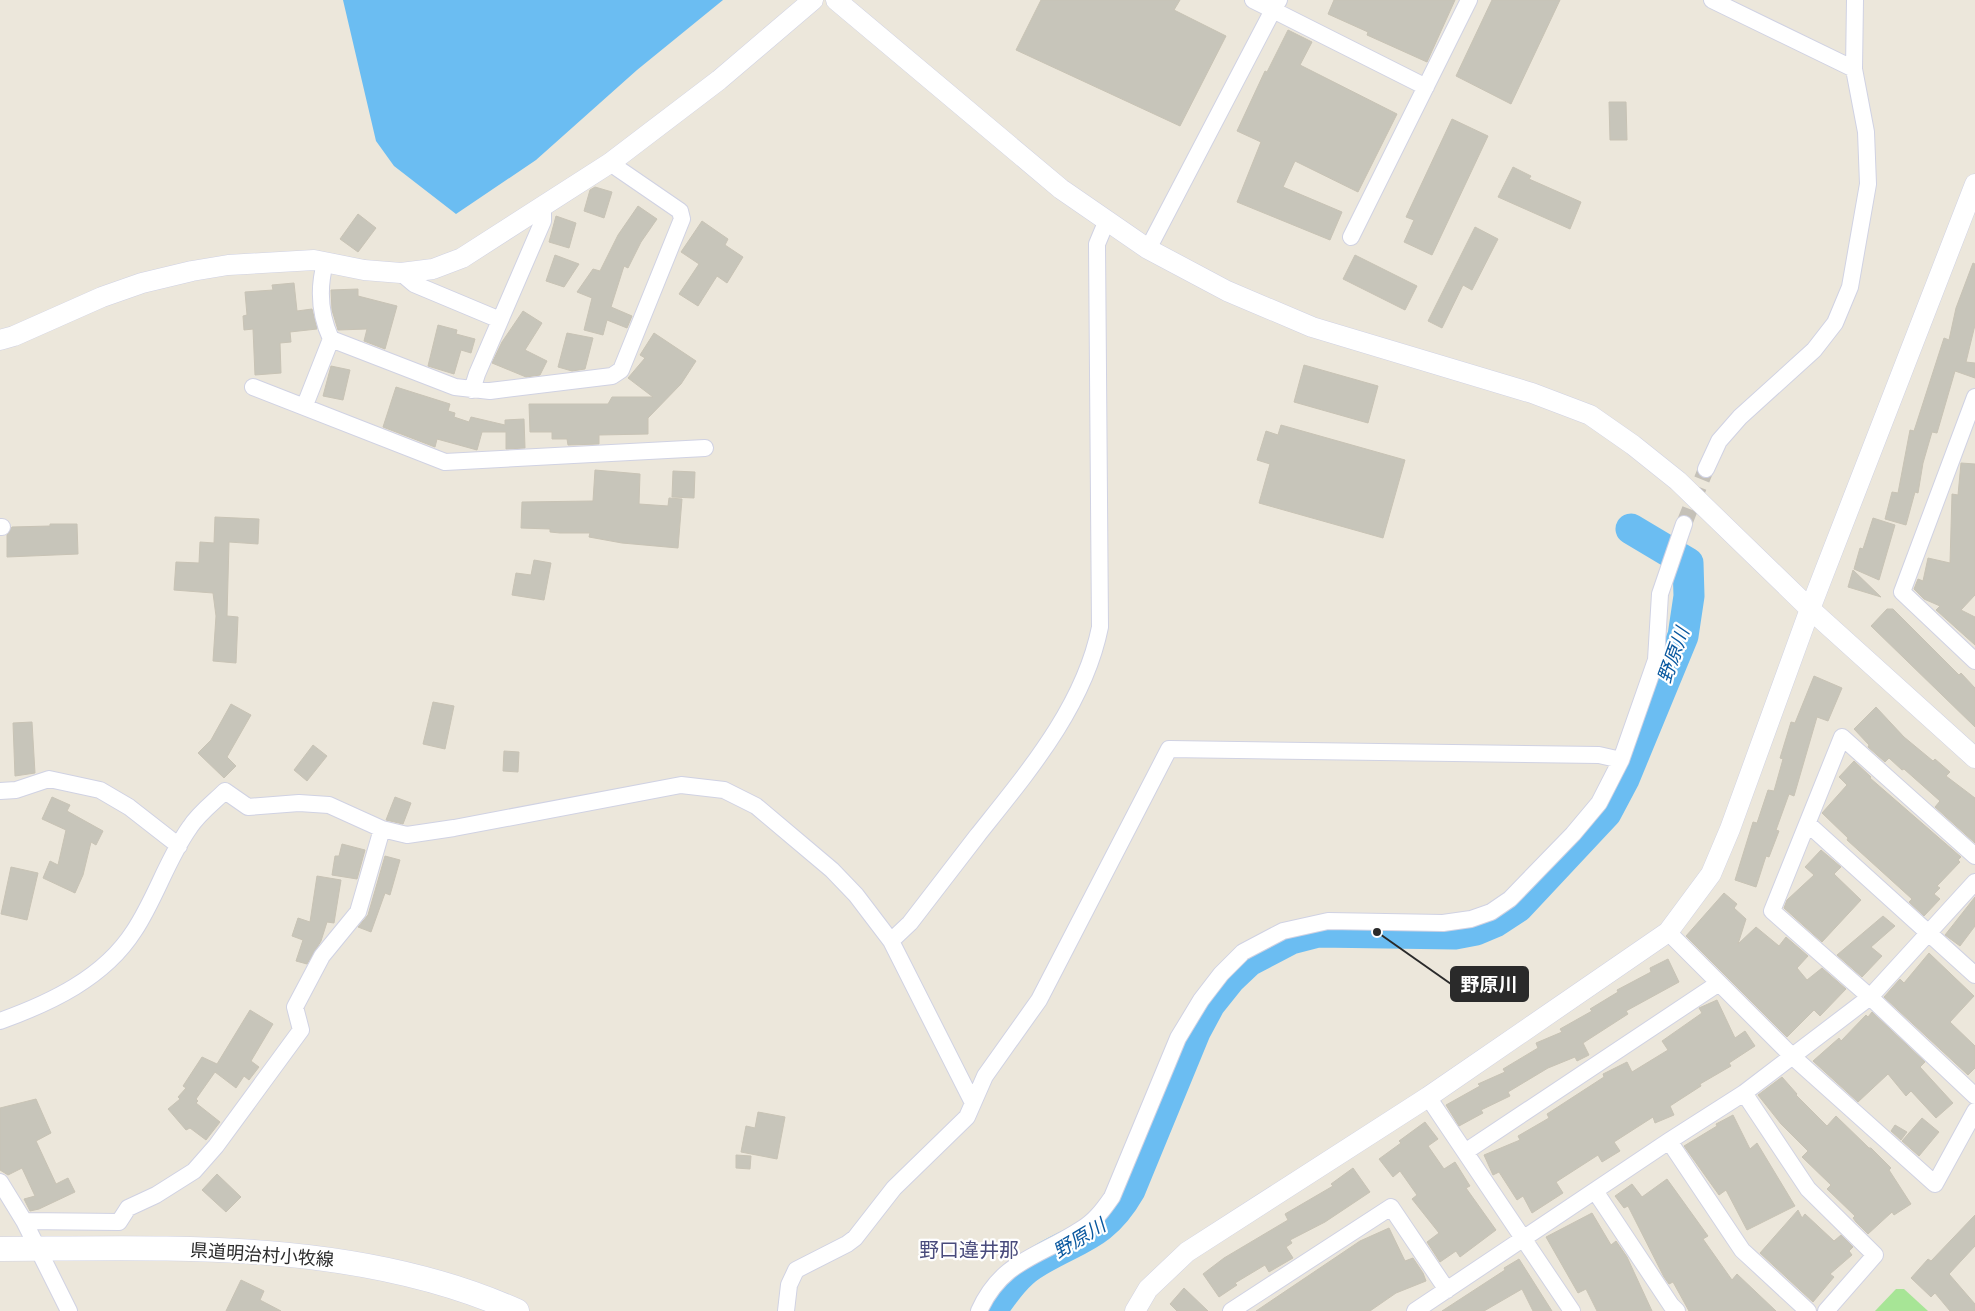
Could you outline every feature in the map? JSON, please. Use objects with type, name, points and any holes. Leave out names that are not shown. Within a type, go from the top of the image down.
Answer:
[{"type":"main road","name":"県道明治村小牧線","points":[[0,1248],[210,1250],[322,1258],[380,1268],[434,1282],[518,1311]]},
{"type":"street","points":[[0,340],[14,336],[102,297],[142,283],[192,271],[228,265],[314,260],[364,270],[401,273],[433,269],[462,258],[610,163],[719,80],[813,0]]},
{"type":"street","points":[[836,0],[1061,189],[1148,249],[1227,291],[1312,327],[1532,393],[1590,415],[1634,444],[1678,481],[1810,609],[1975,758]]},
{"type":"street","points":[[1253,0],[1276,5],[1426,87]]},
{"type":"street","points":[[1351,237],[1469,0]]},
{"type":"street","points":[[1712,0],[1854,69]]},
{"type":"street","points":[[1706,469],[1719,440],[1740,417],[1814,350],[1835,323],[1850,287],[1868,184],[1866,132],[1854,69],[1855,0]]},
{"type":"street","points":[[1148,249],[1276,5]]},
{"type":"street","points":[[331,340],[455,387],[472,390],[490,391],[612,376],[621,370],[682,219],[680,211],[610,163]]},
{"type":"street","points":[[1135,1311],[1148,1289],[1187,1252],[1428,1096],[1668,932],[1711,874],[1730,829],[1810,609],[1975,184]]},
{"type":"street","points":[[472,390],[543,221],[544,206]]},
{"type":"street","points":[[891,941],[910,923],[1024,779],[1070,706],[1095,655],[1100,627],[1097,244],[1107,220]]},
{"type":"street","points":[[305,405],[331,340],[325,326],[319,284],[325,263]]},
{"type":"street","points":[[401,273],[414,284],[500,320]]},
{"type":"street","points":[[254,386],[445,462],[705,448]]},
{"type":"street","points":[[1975,397],[1902,592],[1975,660]]},
{"type":"street","points":[[979,1311],[993,1288],[1008,1272],[1030,1256],[1081,1230],[1101,1213],[1112,1197],[1178,1038],[1201,1000],[1221,974],[1243,952],[1283,930],[1306,924],[1328,921],[1443,923],[1471,919],[1491,912],[1510,899],[1573,834],[1599,803],[1621,760],[1656,660],[1660,594],[1684,524]]},
{"type":"street","points":[[1975,856],[1842,737],[1772,911],[1870,998],[1975,1096]]},
{"type":"street","points":[[786,1311],[789,1285],[796,1270],[855,1238],[894,1188],[967,1117],[985,1076],[1039,1000],[1169,749],[1599,755],[1621,760]]},
{"type":"street","points":[[0,791],[16,790],[49,779],[100,790],[129,807],[179,846]]},
{"type":"street","points":[[0,1021],[32,1010],[81,983],[108,962],[134,932],[190,826],[225,791],[248,807],[299,803],[329,805],[382,829],[407,834],[454,828],[681,785],[724,790],[756,806],[832,870],[856,895],[891,941],[973,1103]]},
{"type":"street","points":[[1808,824],[1975,975]]},
{"type":"street","points":[[24,1222],[118,1222],[128,1208],[156,1195],[194,1171],[216,1146],[301,1030],[295,1006],[322,956],[358,912],[382,829]]},
{"type":"street","points":[[1415,1311],[1669,1141],[1744,1094],[1870,998],[1975,882]]},
{"type":"street","points":[[1668,932],[1792,1056],[1935,1184],[1975,1111]]},
{"type":"street","points":[[1465,1152],[1719,983]]},
{"type":"street","points":[[1744,1094],[1808,1189],[1875,1255],[1826,1311]]},
{"type":"street","points":[[1428,1096],[1572,1311]]},
{"type":"street","points":[[1669,1141],[1742,1250],[1808,1311]]},
{"type":"street","points":[[0,1182],[38,1248],[69,1311]]},
{"type":"street","points":[[1595,1191],[1670,1305],[1677,1311]]},
{"type":"street","points":[[1231,1311],[1391,1207],[1447,1290]]},
{"type":"green space","points":[[1896,1289],[1904,1289],[1928,1311],[1875,1311]]},
{"type":"water","points":[[343,0],[723,0],[637,70],[536,160],[456,214],[394,166],[376,141]]},
{"type":"building","points":[[1041,0],[1180,0],[1174,10],[1226,36],[1180,126],[1016,50]]},
{"type":"building","points":[[1334,0],[1455,0],[1427,62],[1367,35],[1368,32],[1328,14]]},
{"type":"building","points":[[1492,0],[1560,0],[1511,104],[1456,76]]},
{"type":"building","points":[[1288,30],[1312,42],[1300,65],[1397,114],[1358,192],[1295,161],[1283,187],[1342,212],[1330,240],[1237,202],[1261,142],[1237,131],[1265,71],[1267,72]]},
{"type":"building","points":[[1609,102],[1626,102],[1627,140],[1610,140]]},
{"type":"building","points":[[1452,119],[1488,136],[1432,255],[1404,242],[1414,220],[1406,217]]},
{"type":"building","points":[[1513,167],[1531,176],[1529,179],[1581,202],[1570,229],[1498,197]]},
{"type":"building","points":[[595,187],[612,192],[604,218],[584,211],[590,190]]},
{"type":"building","points":[[638,206],[657,219],[641,242],[628,268],[624,266],[611,307],[632,316],[627,328],[607,320],[603,335],[584,330],[592,298],[577,292],[593,269],[600,271],[618,235]]},
{"type":"building","points":[[358,214],[376,228],[358,252],[340,239]]},
{"type":"building","points":[[556,216],[576,223],[569,248],[549,242]]},
{"type":"building","points":[[702,221],[728,239],[725,245],[743,257],[727,283],[717,276],[698,306],[679,294],[699,264],[681,252]]},
{"type":"building","points":[[1475,227],[1498,239],[1472,290],[1463,285],[1442,328],[1428,321]]},
{"type":"building","points":[[555,255],[579,264],[564,287],[546,281]]},
{"type":"building","points":[[1355,255],[1417,286],[1405,310],[1343,279]]},
{"type":"building","points":[[1973,263],[1975,264],[1975,325],[1966,362],[1975,363],[1975,378],[1955,371],[1937,433],[1932,432],[1923,463],[1918,493],[1915,492],[1906,525],[1885,519],[1892,492],[1898,493],[1910,430],[1914,431],[1944,338],[1949,340],[1956,308]]},
{"type":"building","points":[[294,283],[297,311],[312,309],[317,329],[290,332],[291,342],[280,343],[281,373],[255,375],[253,329],[244,330],[243,316],[247,315],[245,292],[273,290],[272,285]]},
{"type":"building","points":[[358,289],[358,296],[397,306],[385,349],[364,341],[367,329],[338,330],[332,310],[331,290]]},
{"type":"building","points":[[523,311],[542,323],[525,350],[547,361],[540,375],[526,377],[492,363],[502,342]]},
{"type":"building","points":[[438,325],[457,330],[456,334],[475,339],[471,353],[461,350],[454,374],[428,366]]},
{"type":"building","points":[[567,333],[593,338],[585,369],[572,371],[558,367]]},
{"type":"building","points":[[654,333],[696,361],[681,384],[648,418],[648,434],[599,435],[599,444],[568,445],[567,439],[552,439],[552,432],[530,432],[529,404],[608,404],[612,397],[653,397],[628,378],[645,358],[640,355]]},
{"type":"building","points":[[1304,365],[1378,386],[1368,423],[1294,402]]},
{"type":"building","points":[[331,366],[350,370],[343,400],[323,396]]},
{"type":"building","points":[[396,387],[450,404],[448,411],[455,413],[454,417],[469,422],[471,417],[505,425],[505,420],[524,419],[525,448],[506,449],[506,432],[482,432],[477,450],[437,439],[435,447],[383,427]]},
{"type":"building","points":[[1281,425],[1405,460],[1383,538],[1259,503],[1270,464],[1257,460],[1266,431],[1278,435]]},
{"type":"building","points":[[1961,463],[1975,464],[1975,595],[1961,610],[1975,617],[1975,645],[1936,610],[1940,606],[1924,599],[1914,589],[1918,579],[1923,581],[1928,558],[1950,563],[1952,494],[1958,495]]},
{"type":"building","points":[[595,470],[640,474],[639,504],[668,506],[669,498],[682,499],[678,548],[622,543],[589,537],[590,533],[560,533],[550,532],[550,529],[521,528],[522,502],[593,501]]},
{"type":"building","points":[[673,471],[695,472],[694,498],[672,497]]},
{"type":"building","points":[[215,517],[259,519],[258,544],[229,542],[227,616],[238,617],[236,663],[213,661],[216,616],[213,593],[174,590],[176,562],[199,563],[200,542],[214,543]]},
{"type":"building","points":[[1873,518],[1895,525],[1879,580],[1854,569],[1860,548],[1863,549]]},
{"type":"building","points":[[50,524],[77,524],[78,554],[7,557],[7,535],[12,527],[50,526]]},
{"type":"building","points":[[534,560],[551,563],[544,600],[512,595],[516,573],[531,575]]},
{"type":"building","points":[[1853,570],[1881,597],[1848,587]]},
{"type":"building","points":[[1887,609],[1893,609],[1959,675],[1961,673],[1975,688],[1975,727],[1871,626]]},
{"type":"building","points":[[1814,676],[1842,688],[1828,721],[1817,717],[1794,796],[1789,794],[1776,830],[1779,831],[1769,857],[1766,856],[1756,887],[1735,880],[1753,822],[1757,823],[1768,790],[1774,791],[1783,759],[1780,758],[1791,722],[1795,723]]},
{"type":"building","points":[[433,702],[454,706],[445,749],[423,744]]},
{"type":"building","points":[[231,704],[251,715],[227,757],[236,766],[224,778],[198,753],[211,740]]},
{"type":"building","points":[[1876,707],[1904,737],[1933,761],[1935,759],[1950,772],[1946,776],[1975,798],[1975,843],[1935,807],[1940,801],[1889,758],[1885,762],[1868,747],[1869,745],[1854,729]]},
{"type":"building","points":[[32,722],[35,773],[15,776],[13,723]]},
{"type":"building","points":[[313,745],[327,756],[307,781],[294,770]]},
{"type":"building","points":[[504,751],[519,752],[518,772],[503,771]]},
{"type":"building","points":[[1854,761],[1870,778],[1961,857],[1958,860],[1960,862],[1937,886],[1940,888],[1934,894],[1940,899],[1924,916],[1909,902],[1912,899],[1847,840],[1848,838],[1822,813],[1847,785],[1839,777]]},
{"type":"building","points":[[52,797],[70,805],[67,811],[103,831],[96,845],[91,842],[83,875],[75,893],[43,878],[50,861],[58,865],[66,830],[42,819]]},
{"type":"building","points":[[395,797],[411,803],[403,824],[386,820]]},
{"type":"building","points":[[342,844],[365,850],[357,879],[332,875],[335,856],[339,856]]},
{"type":"building","points":[[1821,850],[1841,867],[1834,874],[1861,900],[1822,942],[1784,908],[1787,900],[1814,875],[1805,867]]},
{"type":"building","points":[[385,856],[400,860],[390,895],[385,893],[371,932],[358,927],[368,915]]},
{"type":"building","points":[[11,867],[38,873],[27,920],[1,914]]},
{"type":"building","points":[[317,876],[341,880],[334,923],[327,922],[321,941],[307,964],[296,961],[303,940],[292,936],[298,918],[310,922]]},
{"type":"building","points":[[1724,893],[1737,904],[1734,908],[1746,919],[1738,944],[1756,927],[1779,946],[1786,937],[1808,956],[1797,968],[1807,980],[1822,968],[1846,989],[1820,1016],[1814,1010],[1787,1037],[1686,936]]},
{"type":"building","points":[[1975,897],[1975,926],[1960,946],[1945,935]]},
{"type":"building","points":[[1883,916],[1895,926],[1871,947],[1882,956],[1862,977],[1837,955]]},
{"type":"building","points":[[1929,953],[1974,996],[1950,1022],[1975,1046],[1975,1068],[1968,1075],[1884,997],[1900,979],[1904,983]]},
{"type":"building","points":[[1668,959],[1679,982],[1626,1011],[1628,1014],[1583,1043],[1589,1055],[1577,1061],[1575,1057],[1548,1068],[1508,1092],[1510,1096],[1481,1110],[1483,1113],[1459,1126],[1446,1105],[1480,1086],[1478,1084],[1505,1072],[1503,1069],[1538,1048],[1536,1043],[1562,1032],[1560,1029],[1592,1011],[1590,1009],[1618,992],[1617,990],[1651,972],[1650,968]]},
{"type":"building","points":[[1717,1000],[1735,1038],[1745,1031],[1755,1046],[1729,1063],[1731,1066],[1700,1084],[1701,1086],[1670,1106],[1674,1115],[1655,1123],[1653,1117],[1614,1142],[1620,1151],[1602,1162],[1598,1155],[1556,1182],[1563,1193],[1532,1213],[1523,1196],[1517,1200],[1499,1172],[1493,1175],[1484,1155],[1520,1140],[1518,1136],[1549,1118],[1547,1114],[1604,1077],[1603,1074],[1627,1062],[1632,1072],[1668,1050],[1662,1041],[1702,1013],[1699,1008]]},
{"type":"building","points":[[250,1010],[273,1024],[251,1061],[259,1067],[249,1080],[244,1076],[236,1088],[215,1072],[196,1099],[198,1101],[196,1103],[220,1122],[206,1140],[190,1128],[186,1130],[168,1109],[180,1099],[178,1097],[186,1088],[183,1086],[202,1057],[217,1064]]},
{"type":"building","points":[[1872,1012],[1925,1062],[1920,1067],[1953,1103],[1936,1118],[1911,1091],[1906,1096],[1888,1074],[1858,1102],[1813,1061],[1839,1038],[1841,1041],[1866,1015],[1868,1017]]},
{"type":"building","points":[[1782,1077],[1796,1095],[1827,1126],[1836,1116],[1871,1148],[1891,1168],[1889,1170],[1911,1204],[1894,1215],[1892,1212],[1868,1234],[1853,1218],[1855,1216],[1827,1189],[1831,1185],[1802,1157],[1808,1151],[1781,1124],[1758,1095]]},
{"type":"building","points":[[36,1099],[51,1133],[36,1141],[56,1184],[68,1178],[75,1192],[39,1209],[30,1211],[24,1199],[35,1196],[22,1168],[8,1175],[0,1170],[0,1108]]},
{"type":"building","points":[[758,1112],[785,1117],[777,1159],[741,1152],[746,1126],[755,1128]]},
{"type":"building","points":[[1733,1115],[1750,1149],[1757,1143],[1795,1206],[1747,1230],[1726,1190],[1719,1195],[1684,1146]]},
{"type":"building","points":[[1922,1118],[1939,1132],[1919,1156],[1902,1141]]},
{"type":"building","points":[[1425,1122],[1438,1139],[1428,1146],[1444,1169],[1455,1162],[1470,1186],[1466,1188],[1496,1230],[1460,1257],[1456,1251],[1440,1262],[1427,1242],[1439,1233],[1412,1199],[1417,1195],[1400,1171],[1393,1177],[1379,1159]]},
{"type":"building","points":[[1895,1125],[1907,1132],[1901,1140],[1891,1131]]},
{"type":"building","points":[[736,1155],[751,1156],[750,1169],[736,1168]]},
{"type":"building","points":[[1353,1168],[1370,1192],[1325,1222],[1290,1240],[1292,1243],[1286,1247],[1293,1258],[1269,1272],[1265,1265],[1235,1283],[1237,1285],[1219,1297],[1203,1274],[1224,1258],[1288,1220],[1285,1214],[1333,1186],[1331,1184]]},
{"type":"building","points":[[217,1174],[241,1197],[226,1212],[202,1190]]},
{"type":"building","points":[[1667,1179],[1708,1236],[1703,1239],[1732,1280],[1737,1274],[1776,1311],[1689,1311],[1673,1282],[1669,1284],[1664,1277],[1628,1206],[1624,1208],[1615,1196],[1632,1184],[1642,1197]]},
{"type":"building","points":[[1798,1210],[1802,1218],[1805,1214],[1834,1241],[1841,1235],[1853,1247],[1849,1251],[1852,1255],[1830,1274],[1834,1277],[1813,1302],[1760,1253]]},
{"type":"building","points":[[1592,1213],[1611,1245],[1616,1241],[1627,1257],[1652,1311],[1597,1311],[1586,1289],[1578,1293],[1546,1237]]},
{"type":"building","points":[[1975,1215],[1975,1246],[1949,1274],[1975,1304],[1975,1311],[1950,1311],[1935,1293],[1931,1297],[1911,1278],[1928,1259],[1931,1261]]},
{"type":"building","points":[[1389,1228],[1405,1261],[1413,1258],[1426,1281],[1396,1293],[1370,1311],[1256,1311],[1360,1241]]},
{"type":"building","points":[[1519,1259],[1552,1311],[1533,1311],[1522,1289],[1484,1311],[1442,1311],[1505,1270],[1504,1268]]},
{"type":"building","points":[[241,1280],[264,1291],[260,1300],[281,1311],[226,1311]]},
{"type":"building","points":[[1184,1288],[1208,1311],[1177,1311],[1170,1304]]},
{"type":"waterway","name":"野原川","points":[[991,1311],[1026,1269],[1098,1228],[1120,1206],[1130,1190],[1195,1032],[1210,1004],[1230,979],[1249,961],[1291,939],[1318,932],[1455,934],[1476,930],[1495,922],[1518,907],[1606,813],[1624,779],[1683,636],[1689,596],[1688,563],[1631,529]]},
{"type":"tunnel","points":[[1684,524],[1706,469]]},
{"type":"place","name":"野原川","points":[[1377,932]]},
{"type":"district","name":"野口違井那","points":[[969,1250]]}]
